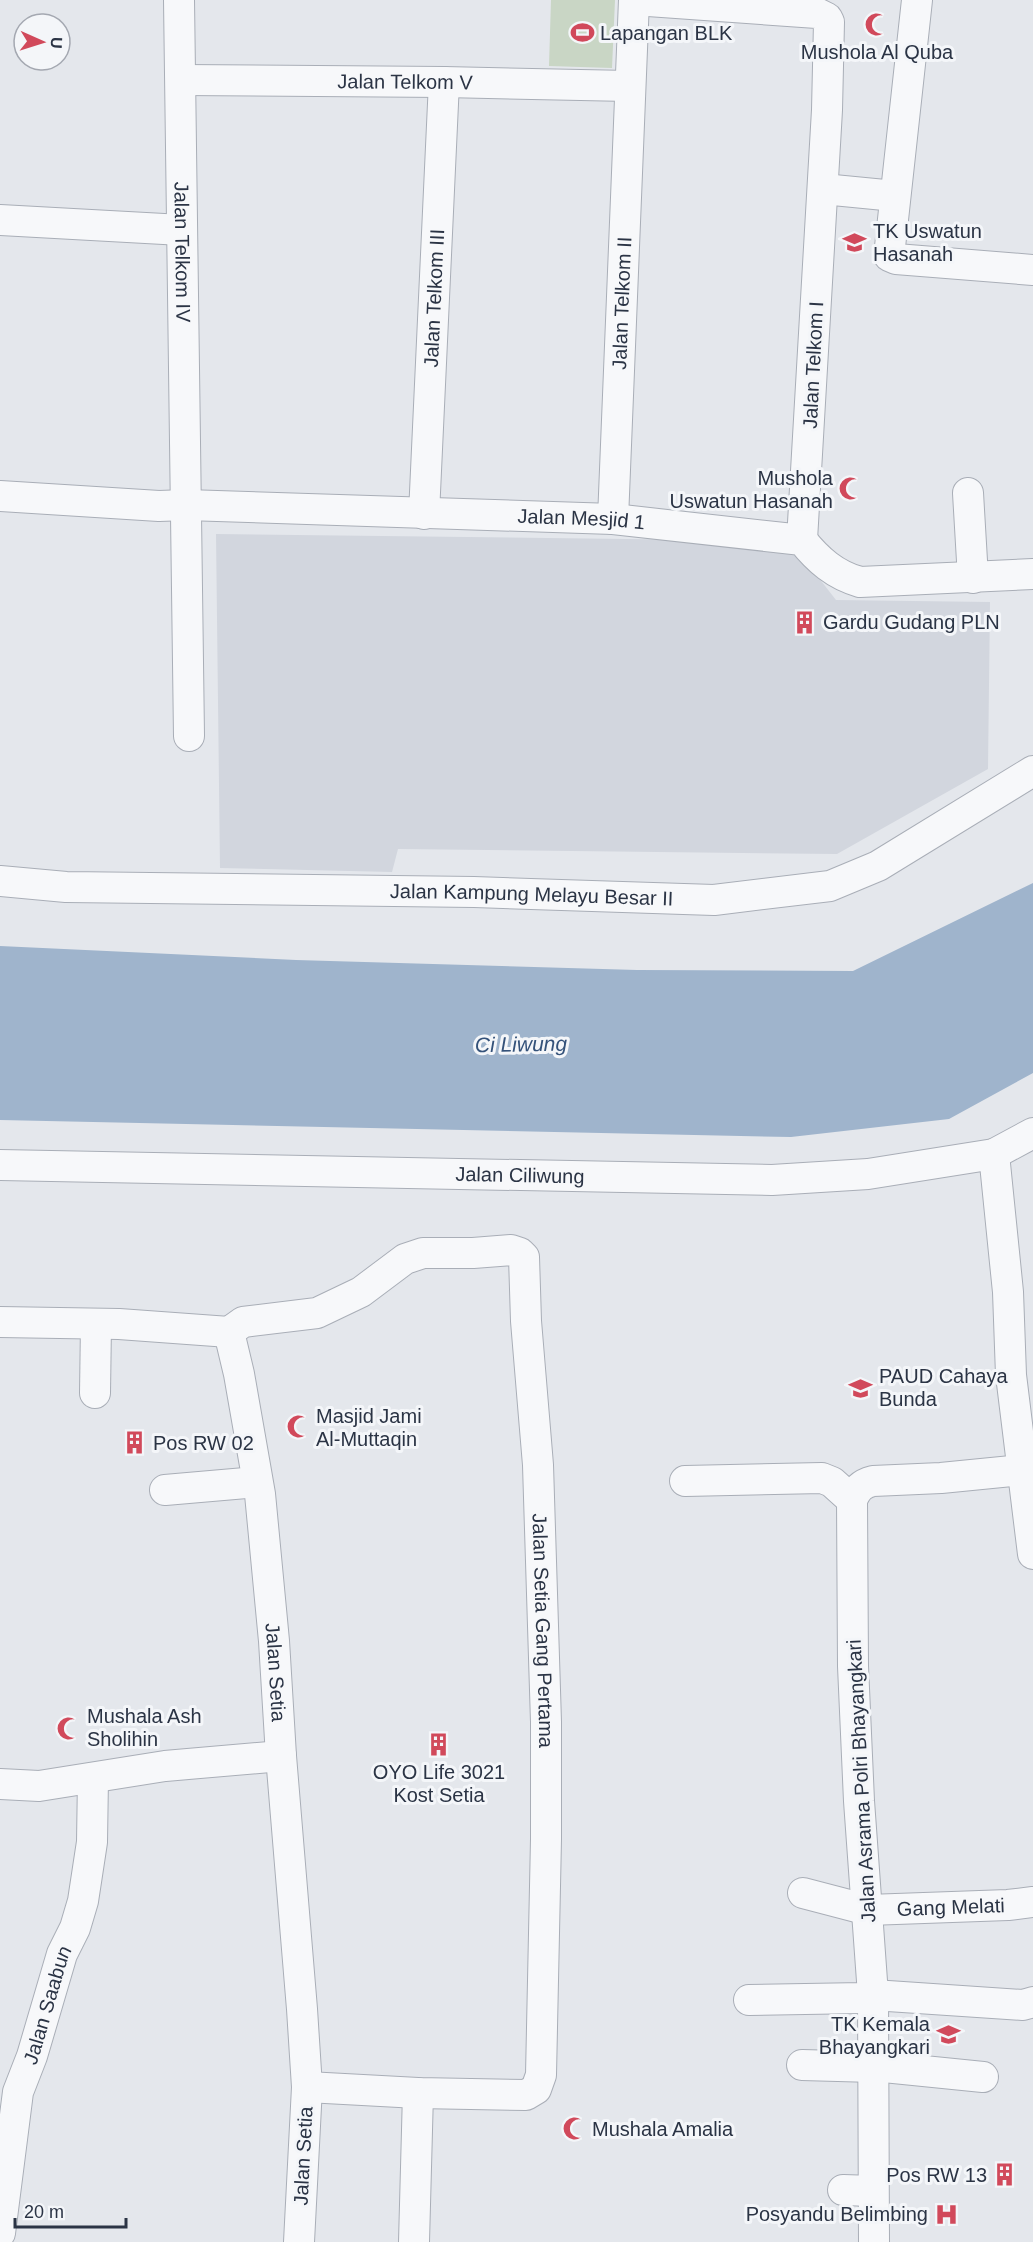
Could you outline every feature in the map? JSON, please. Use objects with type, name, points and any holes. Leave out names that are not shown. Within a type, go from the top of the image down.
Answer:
[{"type":"street","name":"Jalan Telkom IV","points":[[179,0],[189,736]]},
{"type":"street","name":"Jalan Telkom II","points":[[612,519],[634,0]]},
{"type":"street","name":"Jalan Telkom I","points":[[634,0],[817,13],[827,18],[829,50],[823,189],[802,540]]},
{"type":"street","points":[[916,0],[888,254],[892,258],[1033,270]]},
{"type":"street","name":"Jalan Telkom V","points":[[181,80],[629,86]]},
{"type":"street","name":"Jalan Telkom III","points":[[424,514],[444,82]]},
{"type":"street","points":[[823,189],[895,196]]},
{"type":"street","points":[[0,220],[183,230]]},
{"type":"street","points":[[968,493],[973,578]]},
{"type":"street","name":"Jalan Mesjid 1","points":[[0,496],[159,506],[612,519],[802,540]]},
{"type":"street","points":[[802,540],[814,556],[829,567],[843,577],[860,582],[1033,574]]},
{"type":"street","name":"Jalan Kampung Melayu Besar II","points":[[0,881],[66,887],[451,892],[714,900],[830,886],[878,866],[1033,771]]},
{"type":"street","name":"Jalan Ciliwung","points":[[0,1166],[772,1180],[868,1174],[994,1154],[1033,1133]]},
{"type":"street","points":[[994,1154],[1008,1292],[1011,1375],[1033,1554]]},
{"type":"street","name":"Jalan Setia Gang Pertama","points":[[230,1332],[243,1322],[317,1313],[361,1292],[405,1258],[423,1253],[511,1250],[524,1257],[526,1321],[538,1465],[546,1722],[541,2074],[536,2089],[526,2095],[418,2093],[307,2087]]},
{"type":"street","points":[[0,1322],[96,1324],[230,1332]]},
{"type":"street","points":[[95,1393],[96,1324]]},
{"type":"street","name":"Jalan Setia","points":[[230,1332],[257,1482],[274,1641],[302,2009],[307,2087],[299,2242]]},
{"type":"street","points":[[685,1481],[822,1478],[832,1482],[852,1500],[856,1490],[863,1484],[873,1481],[941,1478],[1022,1470]]},
{"type":"street","points":[[165,1490],[257,1482]]},
{"type":"street","name":"Jalan Asrama Polri Bhayangkari","points":[[852,1500],[853,1666],[873,1995],[874,2242]]},
{"type":"street","points":[[0,1784],[39,1786],[165,1766],[281,1756]]},
{"type":"street","name":"Jalan Saabun","points":[[0,2233],[18,2092],[32,2056],[62,1954],[75,1928],[83,1901],[92,1842],[93,1778]]},
{"type":"street","name":"Gang Melati","points":[[803,1893],[868,1910],[1033,1902]]},
{"type":"street","points":[[749,2000],[863,1998],[873,1995],[1023,2005],[1033,2002]]},
{"type":"street","points":[[802,2065],[874,2067],[983,2077]]},
{"type":"street","points":[[414,2242],[418,2093]]},
{"type":"street","points":[[843,2190],[873,2191]]},
{"type":"shaded area","points":[[216,534],[790,541],[836,600],[990,602],[988,769],[837,854],[398,849],[392,872],[220,868]]},
{"type":"green space","name":"Lapangan BLK","points":[[551,0],[615,0],[612,68],[549,66]]},
{"type":"water","name":"Ci Liwung","points":[[1033,883],[1033,1073],[949,1119],[791,1137],[0,1120],[0,946],[296,960],[637,970],[853,971]]},
{"type":"place","name":"Mushola Al Quba","points":[[877,24]]},
{"type":"place","name":"Lapangan BLK","points":[[582,33]]},
{"type":"place","name":"TK Uswatun Hasanah","points":[[855,242]]},
{"type":"place","name":"Mushola Uswatun Hasanah","points":[[851,489]]},
{"type":"place","name":"Gardu Gudang PLN","points":[[805,622]]},
{"type":"place","name":"PAUD Cahaya Bunda","points":[[861,1388]]},
{"type":"place","name":"Masjid Jami Al-Muttaqin","points":[[298,1427]]},
{"type":"place","name":"Pos RW 02","points":[[135,1443]]},
{"type":"place","name":"Mushala Ash Sholihin","points":[[69,1728]]},
{"type":"place","name":"OYO Life 3021 Kost Setia","points":[[439,1745]]},
{"type":"place","name":"TK Kemala Bhayangkari","points":[[948,2035]]},
{"type":"place","name":"Mushala Amalia","points":[[574,2129]]},
{"type":"place","name":"Pos RW 13","points":[[1005,2175]]},
{"type":"place","name":"Posyandu Belimbing","points":[[946,2214]]}]
